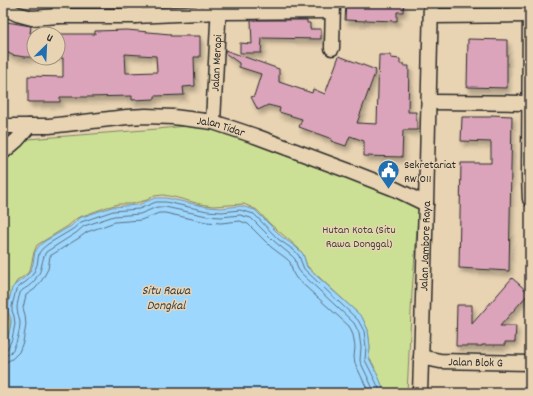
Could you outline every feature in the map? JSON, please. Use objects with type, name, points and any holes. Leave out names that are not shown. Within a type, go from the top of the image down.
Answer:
[{"type":"street","points":[[530,3],[530,199]]},
{"type":"street","points":[[3,7],[17,14],[32,18],[60,10],[332,7],[332,48]]},
{"type":"street","name":"Jalan Merapi","points":[[213,122],[219,8]]},
{"type":"street","points":[[431,9],[530,15]]},
{"type":"street","name":"Jalan Jambore Raya","points":[[420,393],[431,9]]},
{"type":"street","points":[[429,102],[530,103]]},
{"type":"street","name":"Jalan Tidar","points":[[3,124],[8,126],[49,126],[146,116],[173,117],[213,122],[349,171],[395,189],[426,204]]},
{"type":"street","points":[[3,152],[17,140],[29,126]]},
{"type":"street","name":"Jalan Blok G","points":[[421,357],[440,361],[530,363]]},
{"type":"green space","name":"Hutan Kota (Situ Rawa Donggal)","points":[[213,123],[419,205],[412,292],[407,393],[385,393],[369,358],[370,347],[368,330],[362,317],[307,266],[303,254],[298,248],[269,223],[257,210],[244,204],[213,206],[163,195],[154,196],[147,200],[132,204],[119,204],[107,207],[77,218],[68,226],[37,245],[28,273],[17,281],[12,289],[7,306],[10,327],[3,349],[3,159],[28,139],[158,129]]},
{"type":"water","name":"Situ Rawa Dongkal","points":[[155,198],[166,198],[208,207],[221,208],[241,206],[255,210],[281,236],[303,254],[307,267],[362,317],[368,330],[370,347],[369,358],[385,393],[3,393],[3,350],[8,338],[11,323],[8,305],[12,288],[30,272],[35,252],[39,246],[71,226],[79,218],[112,207],[138,205]]},
{"type":"building","points":[[346,3],[404,3],[403,12],[397,12],[397,21],[365,21],[345,20]]},
{"type":"building","points":[[251,20],[307,20],[307,23],[310,23],[310,29],[321,29],[321,39],[262,38],[261,53],[240,53],[240,43],[252,44]]},
{"type":"building","points":[[7,22],[31,26],[26,26],[26,57],[12,55],[3,50],[3,24],[6,25]]},
{"type":"building","points":[[127,30],[170,34],[170,36],[200,36],[200,57],[194,57],[195,86],[183,87],[184,95],[155,96],[155,99],[132,100],[132,96],[60,97],[60,102],[28,102],[28,76],[63,77],[63,66],[66,66],[66,34],[95,34],[95,31]],"holes":[[[125,54],[156,56],[157,72],[126,73]]]},
{"type":"building","points":[[468,39],[507,40],[507,88],[467,87]]},
{"type":"building","points":[[225,50],[279,69],[279,82],[312,93],[313,89],[325,94],[339,56],[376,70],[357,123],[377,124],[379,55],[391,55],[391,58],[400,59],[400,64],[409,66],[408,112],[416,112],[417,130],[403,130],[402,157],[364,156],[364,141],[350,136],[346,146],[331,141],[332,139],[299,127],[302,119],[279,112],[280,108],[268,105],[258,110],[251,97],[254,96],[261,74],[239,67],[239,63],[225,53]]},
{"type":"building","points":[[491,115],[512,116],[509,271],[459,268],[461,163],[491,163],[491,142],[461,141],[462,117],[491,117]]},
{"type":"building","points":[[512,278],[529,293],[500,326],[516,326],[515,342],[505,342],[505,345],[456,346],[457,305],[472,305],[472,324]]},
{"type":"place","name":"Sekretariat RW 011","points":[[388,190]]}]
